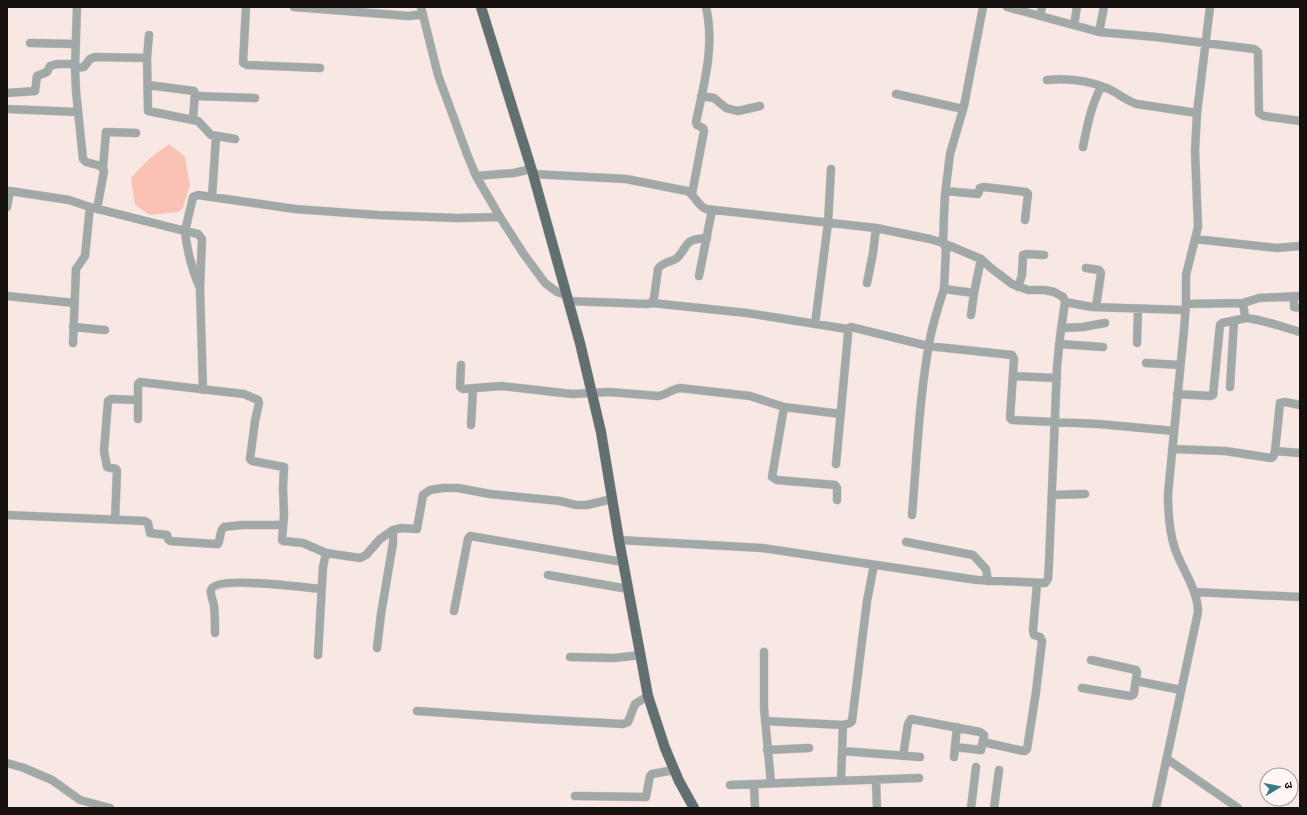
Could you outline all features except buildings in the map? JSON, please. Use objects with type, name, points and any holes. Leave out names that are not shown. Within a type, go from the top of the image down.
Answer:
[{"type":"main road","points":[[481,7],[532,172],[580,343],[601,432],[619,540],[648,696],[674,770],[694,808]]},
{"type":"street","points":[[77,7],[75,66],[83,159],[86,162],[103,168]]},
{"type":"street","points":[[246,7],[243,63],[247,65],[320,68]]},
{"type":"street","points":[[294,7],[409,16],[422,11],[438,75],[476,176],[523,253],[545,283],[567,298],[647,304],[652,303],[747,313],[847,329],[851,327],[928,346],[1012,355],[1014,359],[1011,419],[1055,423],[1099,424],[1174,431]]},
{"type":"street","points":[[692,194],[704,131],[703,128],[697,125],[696,122],[707,68],[709,48],[709,24],[706,7]]},
{"type":"street","points":[[912,515],[921,404],[928,346],[944,289],[946,249],[943,243],[950,154],[963,109],[984,7]]},
{"type":"street","points":[[1007,7],[1099,32],[1156,37],[1256,50],[1258,54],[1258,113],[1264,116],[1300,121]]},
{"type":"street","points":[[1040,16],[1042,7]]},
{"type":"street","points":[[1074,25],[1078,7]]},
{"type":"street","points":[[1099,32],[1104,7]]},
{"type":"street","points":[[1156,808],[1198,612],[1194,592],[1175,548],[1170,525],[1168,494],[1185,307],[1186,275],[1198,227],[1195,151],[1197,113],[1210,7]]},
{"type":"street","points":[[149,35],[147,58],[148,111],[193,119],[201,123],[208,133],[216,137],[235,139]]},
{"type":"street","points":[[30,43],[75,44]]},
{"type":"street","points":[[7,93],[35,91],[37,76],[47,72],[50,66],[57,64],[84,67],[90,59],[95,57],[147,58]]},
{"type":"street","points":[[1047,80],[1064,79],[1101,87],[1137,104],[1197,113]]},
{"type":"street","points":[[148,86],[194,91],[193,119]]},
{"type":"street","points":[[1083,147],[1087,124],[1101,87]]},
{"type":"street","points":[[896,94],[963,109]]},
{"type":"street","points":[[195,96],[255,98]]},
{"type":"street","points":[[701,96],[714,98],[726,108],[738,111],[760,106]]},
{"type":"street","points":[[7,109],[78,112]]},
{"type":"street","points":[[73,343],[76,269],[85,256],[93,208],[104,171],[106,132],[136,133]]},
{"type":"street","points":[[212,197],[216,137]]},
{"type":"street","points":[[815,324],[828,222],[831,169]]},
{"type":"street","points":[[476,176],[532,172],[626,179],[687,191],[692,194],[700,205],[706,209],[828,222],[896,232],[943,243],[981,259],[990,268],[1018,287],[1028,290],[1045,290],[1054,292],[1063,297],[1065,302],[1059,344],[1048,579],[1045,583],[1037,584],[988,581],[762,548],[619,540]]},
{"type":"street","points":[[946,191],[978,194],[980,188],[984,187],[1026,192],[1028,194],[1025,220]]},
{"type":"street","points":[[7,206],[8,191],[57,197],[93,208],[198,234],[202,239],[200,288],[203,390]]},
{"type":"street","points":[[200,288],[189,257],[185,231],[193,197],[198,195],[295,209],[377,215],[457,218],[500,217]]},
{"type":"street","points":[[699,276],[712,210]]},
{"type":"street","points":[[867,283],[876,228]]},
{"type":"street","points":[[652,303],[660,265],[675,260],[690,242],[707,238]]},
{"type":"street","points":[[1196,239],[1276,248],[1300,246]]},
{"type":"street","points":[[1018,287],[1022,276],[1024,254],[1044,255]]},
{"type":"street","points":[[972,315],[974,293],[981,259]]},
{"type":"street","points":[[1086,268],[1099,270],[1101,274],[1096,307]]},
{"type":"street","points":[[944,289],[974,293]]},
{"type":"street","points":[[7,296],[74,303]]},
{"type":"street","points":[[1065,302],[1096,307],[1138,309],[1243,303],[1259,298],[1297,296],[1294,307],[1300,308]]},
{"type":"street","points":[[1243,303],[1246,318]]},
{"type":"street","points":[[1138,309],[1138,343]]},
{"type":"street","points":[[1177,394],[1212,395],[1219,328],[1222,323],[1246,318],[1265,321],[1300,332]]},
{"type":"street","points":[[1230,387],[1234,321]]},
{"type":"street","points":[[1061,328],[1083,327],[1105,323]]},
{"type":"street","points":[[73,327],[105,330]]},
{"type":"street","points":[[836,464],[848,334],[847,329]]},
{"type":"street","points":[[1059,344],[1103,347]]},
{"type":"street","points":[[1146,363],[1180,365]]},
{"type":"street","points":[[461,365],[461,389],[501,386],[572,394],[610,392],[662,396],[676,388],[680,388],[750,396],[784,407],[841,414]]},
{"type":"street","points":[[1013,376],[1057,378]]},
{"type":"street","points":[[138,419],[138,384],[140,382],[248,395],[259,401],[250,459],[252,461],[284,467],[283,525],[281,538],[283,541],[303,543],[326,553],[357,558],[363,557],[380,539],[393,530],[401,528],[417,529],[423,495],[430,490],[458,488],[490,494],[560,501],[576,505],[587,505],[612,498]]},
{"type":"street","points":[[471,425],[473,389]]},
{"type":"street","points":[[115,520],[117,471],[116,469],[106,467],[104,451],[107,404],[111,399],[138,400]]},
{"type":"street","points":[[1172,449],[1225,451],[1271,458],[1274,457],[1280,403],[1285,402],[1300,405]]},
{"type":"street","points":[[784,407],[772,477],[777,480],[835,485],[837,488],[837,500]]},
{"type":"street","points":[[1275,450],[1300,453]]},
{"type":"street","points":[[1052,495],[1085,494]]},
{"type":"street","points":[[7,515],[147,522],[150,533],[167,535],[170,541],[215,544],[219,542],[221,531],[224,527],[283,525]]},
{"type":"street","points":[[377,648],[393,543],[393,530]]},
{"type":"street","points":[[454,611],[468,539],[470,536],[623,562]]},
{"type":"street","points":[[906,542],[973,555],[986,569],[988,581]]},
{"type":"street","points":[[318,655],[323,567],[326,553]]},
{"type":"street","points":[[765,721],[843,725],[852,721],[867,602],[874,565]]},
{"type":"street","points":[[548,575],[628,588]]},
{"type":"street","points":[[215,633],[211,591],[215,585],[223,583],[246,582],[322,589]]},
{"type":"street","points":[[983,742],[1022,751],[1027,749],[1042,641],[1040,637],[1034,635],[1033,630],[1037,584]]},
{"type":"street","points":[[1194,592],[1300,597]]},
{"type":"street","points":[[764,652],[765,721],[771,784]]},
{"type":"street","points":[[570,657],[614,658],[641,655]]},
{"type":"street","points":[[1082,688],[1133,696],[1137,672],[1134,669],[1091,660]]},
{"type":"street","points":[[1136,681],[1181,690]]},
{"type":"street","points":[[417,711],[626,724],[636,704],[648,696]]},
{"type":"street","points":[[903,756],[910,719],[957,727],[982,733],[984,735],[982,749],[978,751],[955,747]]},
{"type":"street","points":[[842,780],[843,725]]},
{"type":"street","points":[[954,756],[957,727]]},
{"type":"street","points":[[767,750],[809,748]]},
{"type":"street","points":[[842,751],[920,757]]},
{"type":"street","points":[[1167,759],[1238,808]]},
{"type":"street","points":[[7,763],[24,768],[52,780],[80,800],[110,808]]},
{"type":"street","points":[[972,808],[976,767]]},
{"type":"street","points":[[575,796],[646,797],[650,776],[652,774],[674,770]]},
{"type":"street","points":[[994,808],[999,770]]},
{"type":"street","points":[[730,785],[919,778]]},
{"type":"street","points":[[876,780],[877,808]]},
{"type":"street","points":[[754,784],[755,808]]},
{"type":"shaded area","points":[[169,144],[185,157],[190,185],[183,208],[178,212],[150,215],[135,205],[131,178],[149,159]]}]
